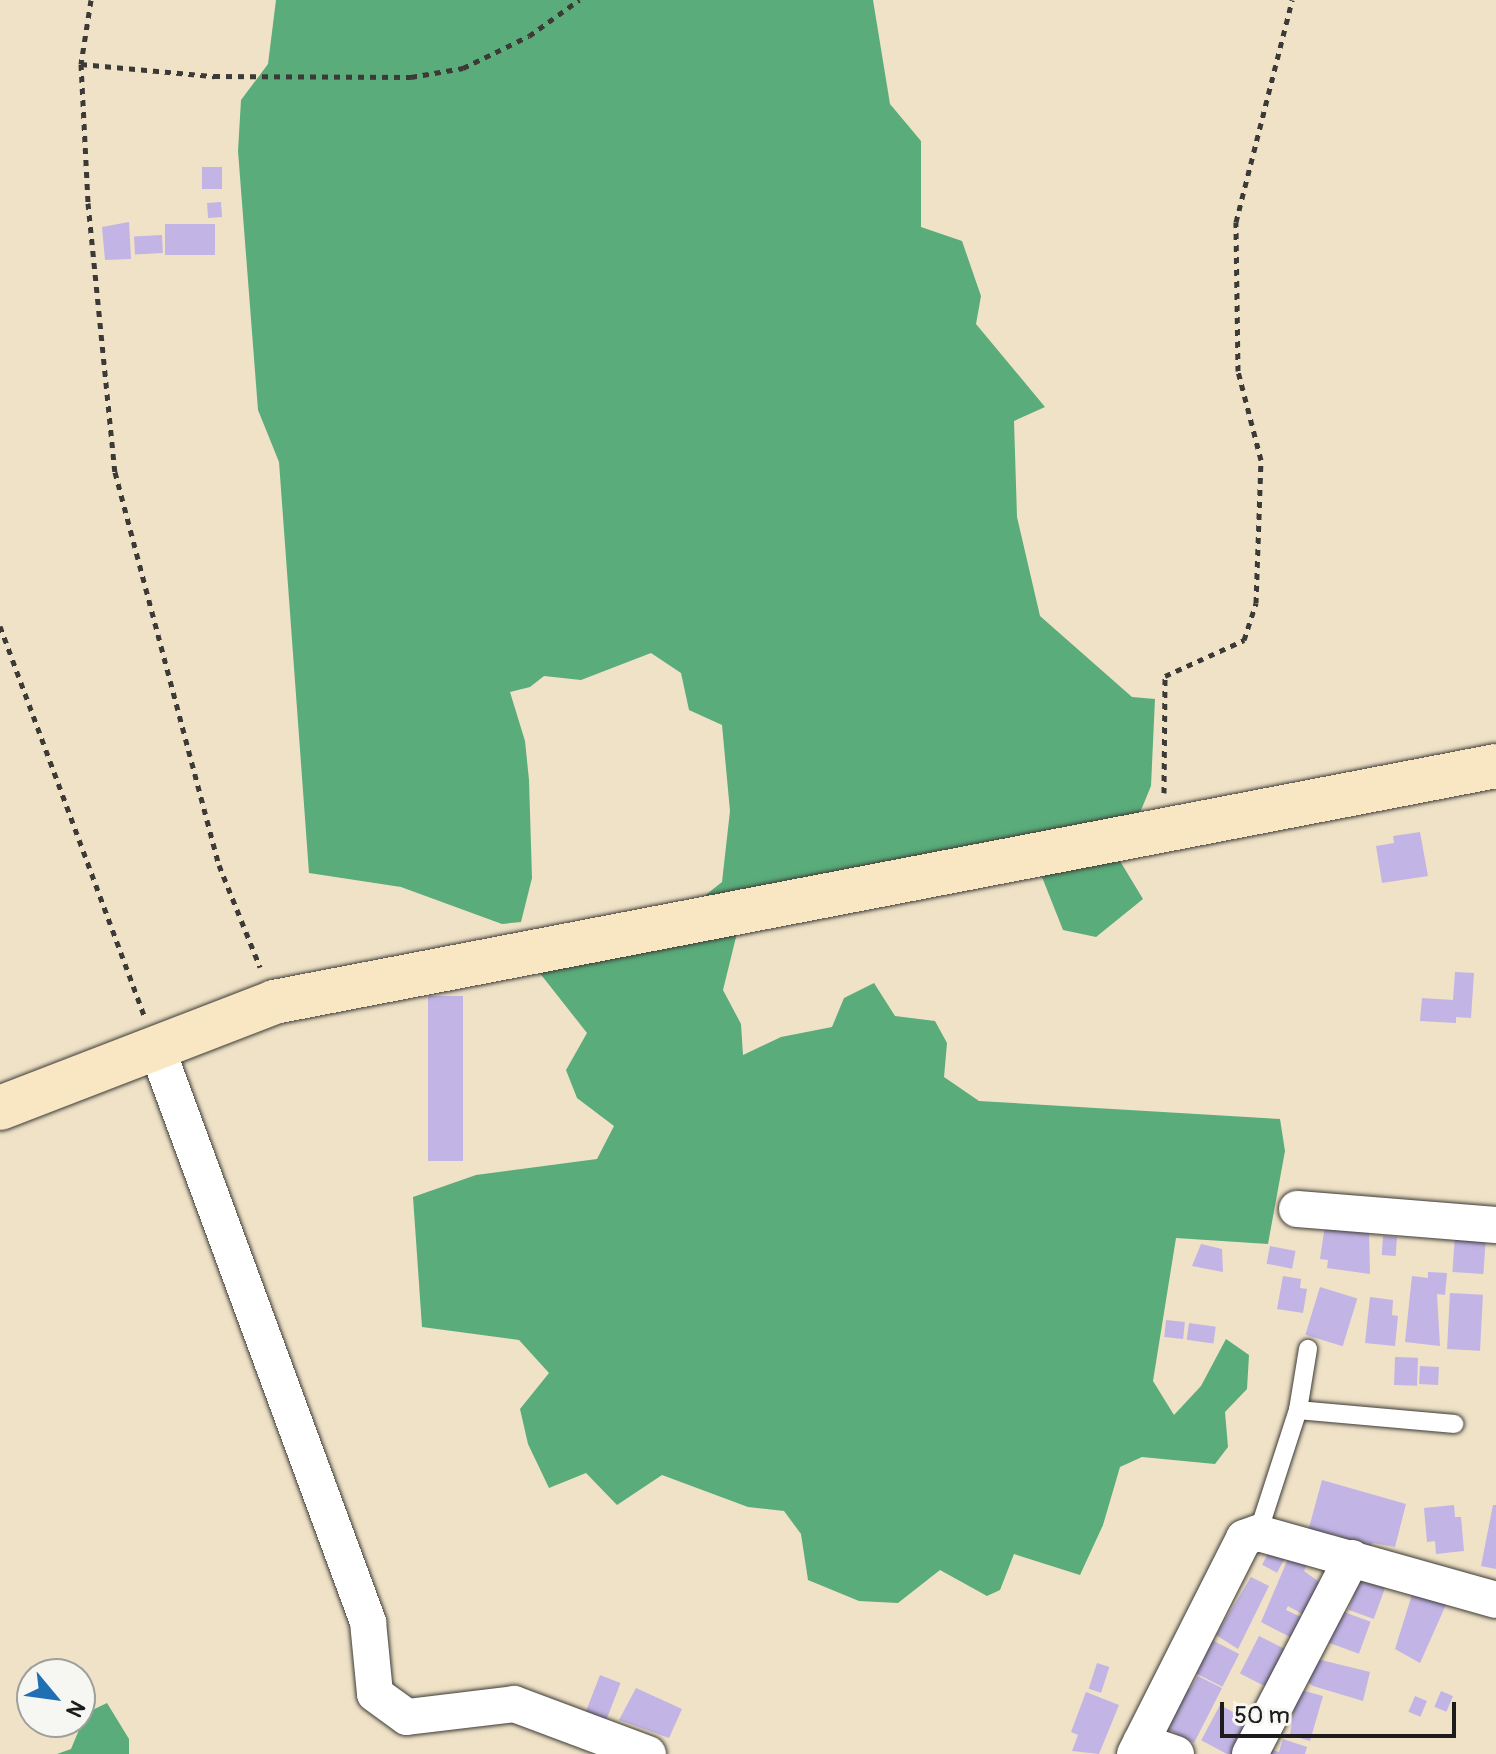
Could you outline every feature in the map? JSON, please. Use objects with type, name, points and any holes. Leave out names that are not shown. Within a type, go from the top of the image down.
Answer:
[{"type":"street","points":[[0,1108],[274,1002],[1164,827],[1496,766]]},
{"type":"street","points":[[157,1049],[368,1622],[375,1694],[407,1717],[514,1704],[648,1754]]},
{"type":"street","points":[[1297,1209],[1496,1225]]},
{"type":"street","points":[[1176,1754],[1138,1748],[1244,1538],[1258,1533],[1496,1600]]},
{"type":"street","points":[[1250,1754],[1352,1558]]},
{"type":"lane","points":[[1258,1533],[1298,1410],[1308,1349]]},
{"type":"lane","points":[[1298,1410],[1454,1424]]},
{"type":"path","points":[[91,0],[81,64],[88,203],[115,472],[219,865],[274,1002]]},
{"type":"path","points":[[81,64],[214,76],[411,77],[463,68],[529,36],[579,0]]},
{"type":"path","points":[[1164,827],[1165,676],[1244,640],[1256,603],[1261,460],[1238,371],[1236,222],[1292,0]]},
{"type":"path","points":[[0,626],[157,1049]]},
{"type":"green space","points":[[276,0],[873,0],[890,104],[921,141],[921,227],[962,241],[981,296],[976,324],[1045,407],[1014,421],[1017,517],[1040,616],[1132,697],[1155,699],[1151,786],[1120,861],[1143,899],[1096,937],[1063,930],[1040,872],[737,933],[723,990],[741,1024],[743,1055],[781,1037],[832,1027],[844,998],[874,983],[895,1016],[935,1021],[947,1043],[944,1077],[979,1101],[1280,1119],[1285,1151],[1268,1244],[1176,1238],[1153,1381],[1174,1415],[1201,1386],[1226,1339],[1249,1355],[1247,1389],[1225,1412],[1228,1447],[1215,1464],[1142,1457],[1120,1467],[1103,1525],[1080,1575],[1014,1554],[1000,1590],[987,1596],[940,1570],[898,1603],[859,1601],[808,1580],[801,1534],[784,1511],[748,1507],[662,1475],[617,1505],[586,1473],[549,1488],[528,1444],[520,1409],[549,1373],[519,1340],[422,1327],[413,1197],[476,1175],[597,1159],[614,1126],[577,1098],[566,1070],[587,1033],[535,967],[697,902],[722,882],[730,811],[722,725],[689,710],[681,673],[651,653],[581,680],[544,676],[530,687],[510,692],[525,741],[529,780],[532,878],[521,922],[502,924],[401,887],[309,873],[279,462],[258,410],[238,151],[241,100],[268,64]]},
{"type":"green space","points":[[107,1703],[129,1739],[129,1754],[57,1754],[71,1749],[76,1738],[96,1738],[96,1708]]},
{"type":"building","points":[[202,167],[222,167],[222,189],[202,189]]},
{"type":"building","points":[[221,202],[222,217],[208,218],[207,203]]},
{"type":"building","points":[[129,222],[131,259],[105,260],[102,227]]},
{"type":"building","points":[[165,224],[215,224],[215,255],[165,255]]},
{"type":"building","points":[[162,235],[163,253],[135,254],[134,236]]},
{"type":"building","points":[[1420,832],[1428,876],[1382,883],[1376,846],[1394,843],[1393,836]]},
{"type":"building","points":[[1455,972],[1474,973],[1471,1018],[1456,1017],[1456,1023],[1420,1021],[1422,998],[1453,1000]]},
{"type":"building","points":[[428,996],[463,996],[463,1161],[428,1161]]},
{"type":"building","points":[[1325,1225],[1369,1231],[1370,1274],[1327,1268],[1328,1260],[1320,1259]]},
{"type":"building","points":[[1455,1235],[1486,1237],[1483,1274],[1452,1272]]},
{"type":"building","points":[[1383,1236],[1397,1237],[1396,1256],[1382,1255]]},
{"type":"building","points":[[1201,1244],[1222,1249],[1223,1272],[1192,1266]]},
{"type":"building","points":[[1270,1246],[1296,1251],[1292,1269],[1267,1264]]},
{"type":"building","points":[[1428,1272],[1447,1273],[1445,1295],[1437,1294],[1440,1346],[1405,1342],[1412,1276],[1428,1278]]},
{"type":"building","points":[[1283,1276],[1301,1279],[1300,1288],[1307,1289],[1303,1313],[1277,1309]]},
{"type":"building","points":[[1320,1287],[1357,1298],[1343,1346],[1305,1335]]},
{"type":"building","points":[[1450,1293],[1483,1295],[1480,1351],[1447,1349]]},
{"type":"building","points":[[1370,1297],[1393,1300],[1392,1315],[1398,1316],[1395,1346],[1365,1343]]},
{"type":"building","points":[[1166,1320],[1185,1322],[1183,1339],[1164,1337]]},
{"type":"building","points":[[1189,1323],[1216,1327],[1213,1344],[1187,1340]]},
{"type":"building","points":[[1395,1357],[1418,1358],[1417,1386],[1394,1385]]},
{"type":"building","points":[[1420,1366],[1439,1367],[1438,1385],[1419,1384]]},
{"type":"building","points":[[1322,1480],[1406,1504],[1395,1547],[1373,1543],[1368,1549],[1333,1534],[1331,1542],[1307,1535]]},
{"type":"building","points":[[1454,1505],[1455,1517],[1461,1517],[1464,1551],[1436,1554],[1435,1541],[1427,1542],[1424,1508]]},
{"type":"building","points":[[1493,1505],[1496,1505],[1496,1569],[1481,1566]]},
{"type":"building","points":[[1271,1548],[1286,1556],[1277,1573],[1262,1565]]},
{"type":"building","points":[[1290,1554],[1309,1560],[1304,1571],[1322,1584],[1304,1615],[1288,1606],[1286,1610],[1303,1618],[1292,1638],[1261,1622]]},
{"type":"building","points":[[1361,1575],[1386,1584],[1374,1619],[1348,1610]]},
{"type":"building","points":[[1251,1577],[1269,1586],[1238,1649],[1216,1635]]},
{"type":"building","points":[[1415,1585],[1449,1598],[1420,1663],[1395,1649]]},
{"type":"building","points":[[1333,1608],[1371,1622],[1359,1654],[1321,1640]]},
{"type":"building","points":[[1259,1636],[1287,1650],[1268,1687],[1240,1673]]},
{"type":"building","points":[[1208,1638],[1239,1654],[1222,1687],[1191,1671]]},
{"type":"building","points":[[1313,1658],[1370,1672],[1363,1701],[1313,1686],[1307,1681]]},
{"type":"building","points":[[1097,1663],[1109,1667],[1101,1693],[1089,1689]]},
{"type":"building","points":[[600,1675],[621,1683],[606,1720],[586,1712]]},
{"type":"building","points":[[1198,1676],[1222,1688],[1194,1743],[1164,1727],[1185,1686],[1190,1689]]},
{"type":"building","points":[[636,1688],[682,1709],[669,1738],[619,1720]]},
{"type":"building","points":[[1297,1689],[1323,1696],[1310,1741],[1290,1735]]},
{"type":"building","points":[[1441,1691],[1453,1696],[1446,1712],[1434,1707]]},
{"type":"building","points":[[1086,1692],[1119,1705],[1099,1754],[1072,1751],[1078,1735],[1071,1732]]},
{"type":"building","points":[[1415,1696],[1427,1701],[1420,1717],[1408,1712]]},
{"type":"building","points":[[1220,1705],[1250,1721],[1232,1754],[1201,1740]]},
{"type":"building","points":[[1283,1739],[1307,1747],[1305,1754],[1267,1754],[1269,1749],[1279,1752]]}]
